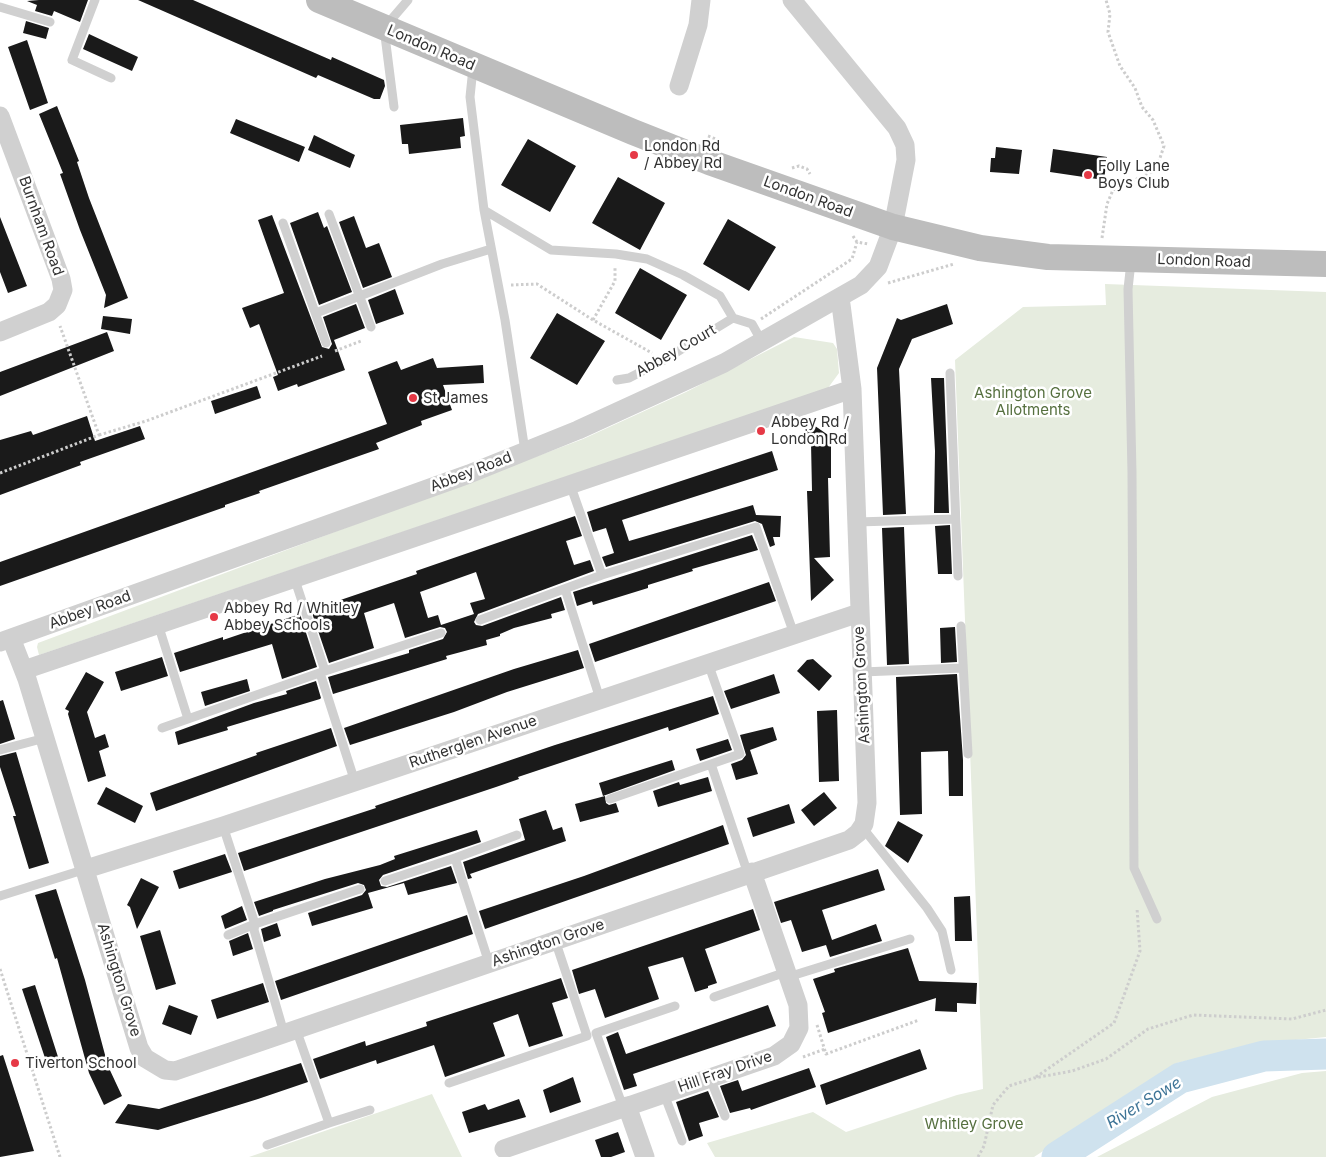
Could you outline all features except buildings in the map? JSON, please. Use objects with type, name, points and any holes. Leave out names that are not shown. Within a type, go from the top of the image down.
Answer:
[{"type":"main road","name":"London Road","points":[[319,0],[709,162],[893,227],[980,248],[1048,257],[1326,264]]},
{"type":"street","points":[[679,86],[698,25],[701,0]]},
{"type":"street","name":"Abbey Road","points":[[5,640],[460,477],[524,451],[683,383],[724,363],[757,332],[840,297],[861,285],[878,267],[893,227],[906,160],[905,145],[897,128],[792,0]]},
{"type":"street","name":"Burnham Road","points":[[0,116],[61,279],[63,290],[54,308]]},
{"type":"street","name":"Ashington Grove","points":[[5,640],[24,670],[139,1048],[145,1058],[155,1066],[175,1071],[849,840],[862,827],[866,816],[867,803],[852,389],[840,297]]},
{"type":"street","points":[[0,332],[42,316],[54,308]]},
{"type":"street","points":[[24,670],[852,389]]},
{"type":"street","name":"Rutherglen Avenue","points":[[86,869],[223,826],[859,613]]},
{"type":"street","name":"Hill Fray Drive","points":[[504,1148],[774,1056],[791,1044],[799,1028],[800,1019],[787,974],[750,873]]},
{"type":"street","points":[[625,1107],[644,1157]]},
{"type":"lane","points":[[95,0],[72,60],[111,78]]},
{"type":"lane","points":[[394,107],[384,28],[408,0]]},
{"type":"lane","points":[[0,7],[50,22]]},
{"type":"lane","points":[[473,65],[470,97],[484,210],[490,249],[500,289],[524,451]]},
{"type":"lane","points":[[484,210],[551,250],[616,254],[647,259],[683,274],[720,296],[733,318],[757,332]]},
{"type":"lane","points":[[329,214],[371,326]]},
{"type":"lane","points":[[283,223],[326,343]]},
{"type":"lane","points":[[316,313],[442,264],[490,249]]},
{"type":"lane","points":[[1131,259],[1128,289],[1132,493],[1134,868],[1157,919]]},
{"type":"lane","name":"Abbey Court","points":[[617,380],[629,378],[664,360],[733,318]]},
{"type":"lane","points":[[950,372],[958,576]]},
{"type":"lane","points":[[570,484],[602,575]]},
{"type":"lane","points":[[857,522],[955,519]]},
{"type":"lane","points":[[480,620],[602,575],[756,527],[794,634]]},
{"type":"lane","points":[[294,577],[354,782]]},
{"type":"lane","points":[[565,589],[600,699]]},
{"type":"lane","points":[[158,624],[188,719]]},
{"type":"lane","points":[[961,626],[968,754]]},
{"type":"lane","points":[[162,728],[441,633]]},
{"type":"lane","points":[[610,799],[740,754],[708,663]]},
{"type":"lane","points":[[862,672],[962,668]]},
{"type":"lane","points":[[0,750],[45,738]]},
{"type":"lane","points":[[711,764],[750,873]]},
{"type":"lane","points":[[223,826],[254,924],[254,930],[290,1031],[329,1123]]},
{"type":"lane","points":[[862,827],[927,908],[942,931],[951,970]]},
{"type":"lane","points":[[385,881],[517,835]]},
{"type":"lane","points":[[454,858],[489,963]]},
{"type":"lane","points":[[0,896],[86,869]]},
{"type":"lane","points":[[228,935],[254,924],[360,889]]},
{"type":"lane","points":[[714,996],[910,938]]},
{"type":"lane","points":[[555,940],[587,1036]]},
{"type":"lane","points":[[449,1083],[675,1006]]},
{"type":"lane","points":[[596,1033],[625,1107]]},
{"type":"lane","points":[[710,1078],[725,1116]]},
{"type":"lane","points":[[664,1094],[682,1141]]},
{"type":"lane","points":[[267,1145],[370,1110]]},
{"type":"path","points":[[1100,258],[1106,204],[1113,190],[1156,170],[1164,146],[1153,120],[1142,107],[1135,88],[1120,66],[1108,32],[1110,14],[1106,0]]},
{"type":"path","points":[[757,332],[852,259],[857,242]]},
{"type":"path","points":[[593,320],[615,281],[616,254]]},
{"type":"path","points":[[880,286],[962,262]]},
{"type":"path","points":[[500,289],[516,284],[538,284],[593,320],[664,360]]},
{"type":"path","points":[[54,308],[99,435]]},
{"type":"path","points":[[333,352],[361,342]]},
{"type":"path","points":[[0,472],[99,435],[146,421],[326,354]]},
{"type":"path","points":[[1034,1078],[1114,1023],[1140,951],[1137,905]]},
{"type":"path","points":[[0,969],[60,1157]]},
{"type":"path","points":[[978,1157],[984,1146],[993,1105],[1009,1086],[1034,1078],[1072,1071],[1106,1059],[1148,1029],[1193,1014],[1292,1019],[1326,1010]]},
{"type":"path","points":[[817,1024],[826,1054],[919,1020]]},
{"type":"green space","points":[[1105,284],[1326,292],[1326,1037],[1265,1043],[1177,1063],[1034,1157],[715,1157],[707,1143],[813,1112],[846,1132],[957,1095],[983,1089],[955,360],[1023,307],[1106,305]]},
{"type":"green space","points":[[794,337],[833,343],[837,349],[839,373],[828,388],[39,655],[38,643],[583,439],[686,392]]},
{"type":"green space","points":[[1326,1071],[1326,1157],[1097,1157],[1212,1097],[1302,1073]]},
{"type":"green space","points":[[432,1094],[462,1157],[249,1157]]},
{"type":"waterway","name":"River Sowe","points":[[1057,1157],[1180,1078],[1264,1056],[1326,1054]]},
{"type":"place","name":"London Rd / Abbey Rd","points":[[634,155]]},
{"type":"place","name":"Folly Lane Boys Club","points":[[1088,175]]},
{"type":"place","name":"St James","points":[[413,398]]},
{"type":"place","name":"Abbey Rd / London Rd","points":[[761,431]]},
{"type":"place","name":"Abbey Rd / Whitley Abbey Schools","points":[[214,617]]},
{"type":"place","name":"Tiverton School","points":[[15,1063]]},
{"type":"park label","name":"Ashington Grove Allotments","points":[[1033,402]]},
{"type":"park label","name":"Whitley Grove","points":[[974,1124]]}]
